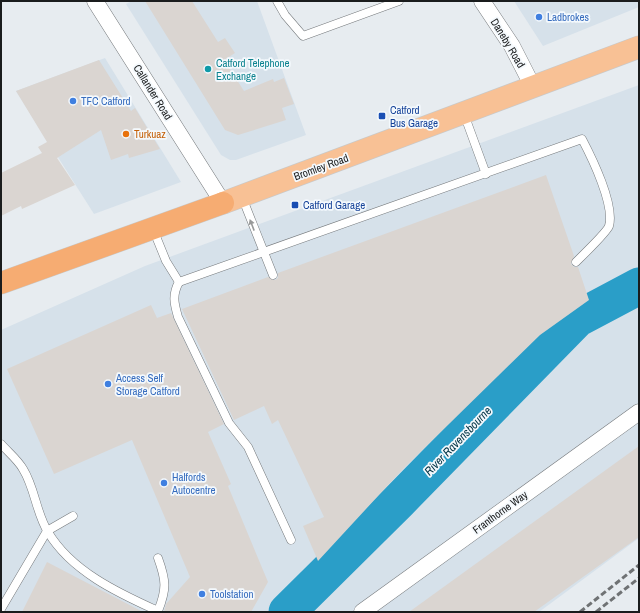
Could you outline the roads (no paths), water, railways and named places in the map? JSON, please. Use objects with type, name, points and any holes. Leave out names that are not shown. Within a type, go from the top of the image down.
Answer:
[{"type":"highway","name":"Bromley Road","points":[[1,283],[232,200]]},
{"type":"main road","name":"Bromley Road","points":[[232,200],[639,47]]},
{"type":"street","name":"Callander Road","points":[[95,1],[232,200]]},
{"type":"street","name":"Daneby Road","points":[[482,1],[512,46],[533,87]]},
{"type":"street","name":"Franthorne Way","points":[[362,612],[639,412]]},
{"type":"lane","points":[[277,1],[285,15],[303,36],[399,1]]},
{"type":"lane","points":[[463,113],[486,174]]},
{"type":"lane","points":[[291,540],[248,447],[229,423],[178,317],[174,304],[174,292],[179,282],[582,139],[597,167],[610,213],[609,227],[576,262]]},
{"type":"lane","points":[[232,200],[263,253],[273,275]]},
{"type":"lane","points":[[152,229],[166,261],[179,282]]},
{"type":"lane","points":[[1,444],[24,470],[47,531],[60,550],[77,565],[133,600],[159,611],[165,595],[165,578],[158,558]]},
{"type":"lane","points":[[1,608],[47,531],[73,516]]},
{"type":"waterway","name":"River Ravensbourne","points":[[287,612],[399,501],[577,319],[639,286]]},
{"type":"railway","points":[[580,612],[639,565]]},
{"type":"railway","points":[[596,612],[639,578]]},
{"type":"place","name":"Ladbrokes","points":[[539,17]]},
{"type":"place","name":"Catford Telephone Exchange","points":[[208,69]]},
{"type":"place","name":"TFC Catford","points":[[73,101]]},
{"type":"place","name":"Catford Bus Garage","points":[[382,116]]},
{"type":"place","name":"Turkuaz","points":[[126,134]]},
{"type":"place","name":"Catford Garage","points":[[295,205]]},
{"type":"place","name":"Access Self Storage Catford","points":[[108,384]]},
{"type":"place","name":"Halfords Autocentre","points":[[164,483]]},
{"type":"place","name":"Toolstation","points":[[202,594]]}]
